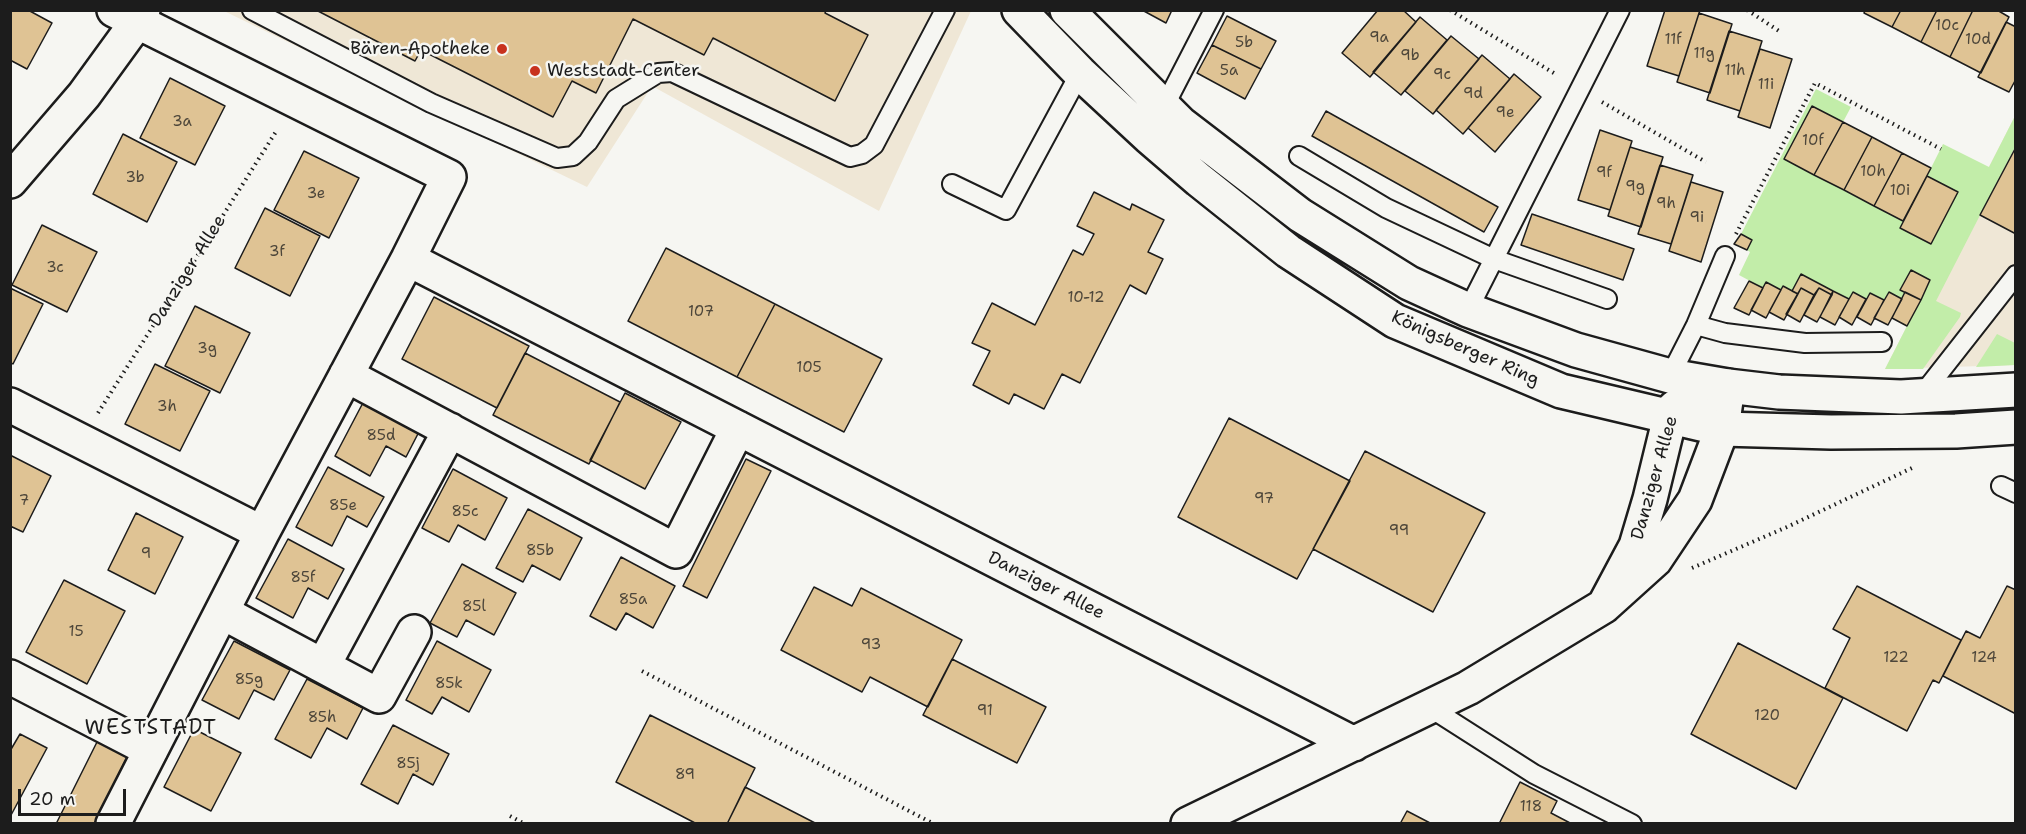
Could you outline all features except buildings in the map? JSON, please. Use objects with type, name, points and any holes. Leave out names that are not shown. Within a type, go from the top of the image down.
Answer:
[{"type":"street","name":"Königsberger Ring","points":[[1019,10],[1080,73],[1199,180],[1288,250],[1395,321],[1562,391],[1722,429],[1831,432],[1956,431],[2016,427]]},
{"type":"street","name":"Königsberger Ring","points":[[1067,10],[1180,123],[1300,215],[1409,283],[1467,310],[1576,350],[1670,376],[1728,386],[1779,392],[1901,397],[2016,390]]},
{"type":"street","points":[[16,167],[84,95],[131,14],[295,102],[449,177],[408,259],[262,533],[113,824]]},
{"type":"street","name":"Danziger Allee","points":[[408,259],[1354,744]]},
{"type":"street","points":[[346,375],[676,551],[738,428]]},
{"type":"street","name":"Danziger Allee","points":[[1188,824],[1221,816],[1354,744],[1468,688],[1604,606],[1655,560],[1695,500],[1722,429],[1728,386],[1689,396],[1674,408],[1636,546],[1604,606]]},
{"type":"street","points":[[10,405],[262,533]]},
{"type":"street","points":[[323,666],[450,430]]},
{"type":"street","points":[[222,612],[379,696],[414,632]]},
{"type":"street","points":[[10,677],[151,750]]},
{"type":"lane","points":[[252,10],[431,103],[557,158],[573,156],[588,142],[616,99],[658,73],[672,72],[850,157],[862,154],[874,145],[945,10]]},
{"type":"lane","points":[[1164,107],[1214,10]]},
{"type":"lane","name":"Königsberger Ring","points":[[1467,310],[1620,10]]},
{"type":"lane","points":[[952,184],[1006,210],[1080,73]]},
{"type":"lane","points":[[1299,156],[1386,208],[1494,259],[1607,299]]},
{"type":"lane","points":[[1670,376],[1696,325],[1725,256]]},
{"type":"lane","points":[[1921,396],[2016,275]]},
{"type":"lane","points":[[1696,325],[1725,333],[1805,343],[1882,342]]},
{"type":"lane","points":[[1429,707],[1534,774],[1632,824]]},
{"type":"path","points":[[1747,10],[1779,31]]},
{"type":"path","points":[[1725,256],[1815,83],[1941,149]]},
{"type":"path","name":"Danziger Allee","points":[[80,441],[295,102]]},
{"type":"path","points":[[1690,569],[1787,527],[1915,466]]},
{"type":"path","points":[[642,671],[934,824]]},
{"type":"path","points":[[510,816],[525,824]]},
{"type":"shaded area","points":[[224,11],[971,11],[879,211],[652,86],[587,187]]},
{"type":"shaded area","points":[[2015,116],[2015,365],[1885,369],[1907,326]]},
{"type":"green space","points":[[1816,89],[1851,107],[1843,122],[1812,106],[1784,159],[1903,221],[1900,228],[1931,244],[1958,192],[1927,176],[1943,144],[1989,167],[2015,116],[2015,147],[1936,301],[1961,313],[1960,317],[1923,369],[1885,369],[1930,281],[1911,270],[1900,289],[1905,292],[1902,299],[1889,292],[1884,300],[1870,293],[1866,299],[1853,292],[1849,299],[1801,274],[1792,291],[1783,286],[1781,290],[1763,288],[1739,275],[1750,252],[1747,250],[1752,240],[1741,234]]},
{"type":"green space","points":[[1997,334],[2015,343],[2015,365],[1976,367]]},
{"type":"place","name":"Bären-Apotheke","points":[[502,49]]},
{"type":"place","name":"Weststadt-Center","points":[[535,71]]},
{"type":"district","name":"WESTSTADT","points":[[151,729]]}]
